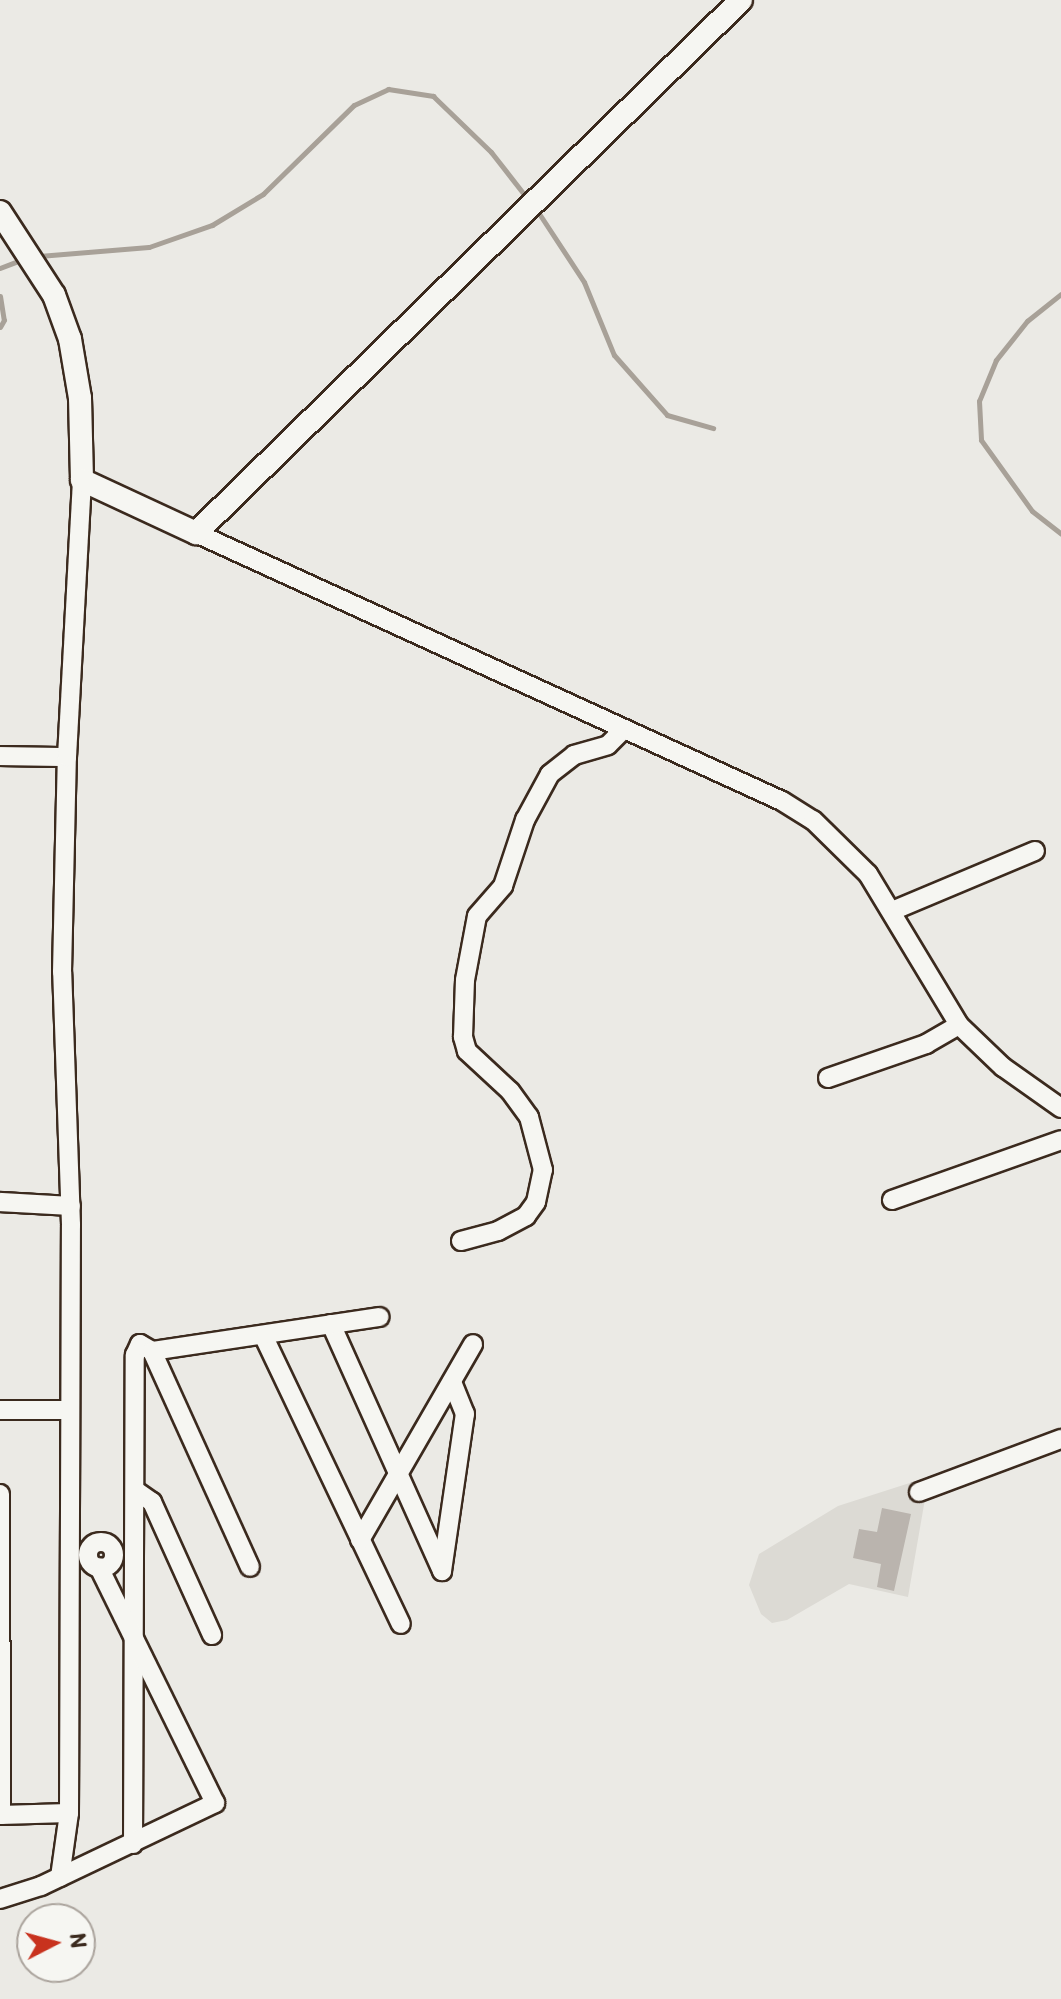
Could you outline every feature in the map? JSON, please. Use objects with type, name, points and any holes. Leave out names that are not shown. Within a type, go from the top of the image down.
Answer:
[{"type":"street","points":[[196,533],[741,0]]},
{"type":"street","points":[[0,212],[54,295],[70,339],[80,398],[82,480],[67,757],[62,1021],[71,1206],[70,1511],[215,1803],[60,1877],[0,1899]]},
{"type":"street","points":[[82,480],[624,729],[813,820],[868,874],[959,1025],[1057,1100]]},
{"type":"street","points":[[461,1241],[498,1231],[526,1216],[536,1202],[543,1170],[529,1117],[510,1091],[467,1051],[463,1037],[465,980],[477,916],[503,886],[525,820],[550,774],[574,755],[608,745],[624,729]]},
{"type":"street","points":[[0,756],[67,757]]},
{"type":"street","points":[[892,911],[1035,851]]},
{"type":"street","points":[[828,1078],[926,1044],[959,1025]]},
{"type":"street","points":[[892,1200],[1061,1140]]},
{"type":"street","points":[[0,1202],[71,1206]]},
{"type":"street","points":[[152,1351],[379,1317]]},
{"type":"street","points":[[331,1324],[442,1571],[465,1414],[452,1381]]},
{"type":"street","points":[[263,1335],[401,1624]]},
{"type":"street","points":[[133,1844],[135,1350],[144,1344],[152,1351],[250,1567]]},
{"type":"street","points":[[360,1540],[473,1344]]},
{"type":"street","points":[[0,1410],[70,1410]]},
{"type":"street","points":[[919,1492],[1061,1439]]},
{"type":"street","points":[[135,1490],[152,1502],[212,1635]]},
{"type":"street","points":[[0,1494],[0,1815],[69,1813]]},
{"type":"street","points":[[70,1511],[92,1556],[134,1605]]},
{"type":"street","points":[[60,1877],[69,1813],[92,1556]]},
{"type":"shaded area","points":[[919,1480],[925,1499],[908,1597],[849,1584],[787,1620],[772,1623],[761,1614],[749,1585],[759,1554],[838,1506]]},
{"type":"building","points":[[882,1508],[911,1514],[894,1591],[877,1587],[881,1564],[853,1558],[859,1529],[877,1532]]},
{"type":"waterway","points":[[39,256],[149,247],[212,225],[263,194],[354,105],[388,89],[433,96],[491,152],[523,193]]},
{"type":"waterway","points":[[540,215],[584,282],[614,355],[667,415],[713,428]]},
{"type":"waterway","points":[[0,268],[16,262]]},
{"type":"waterway","points":[[1061,294],[1027,321],[996,360],[979,401],[981,440],[1032,511],[1061,534]]},
{"type":"waterway","points":[[0,296],[4,320],[0,327]]}]
